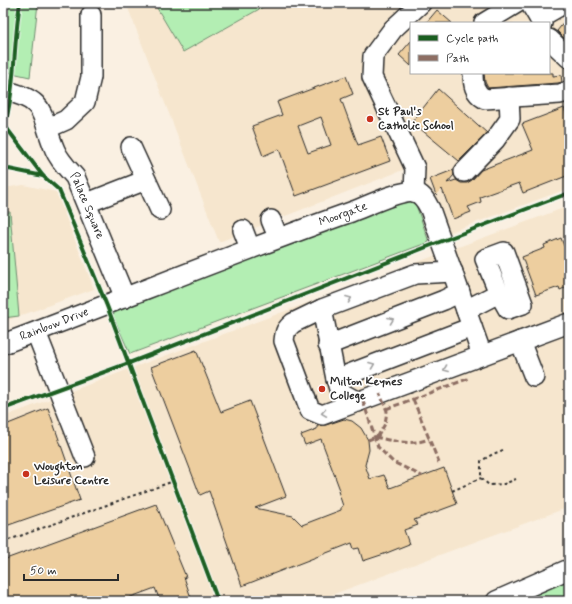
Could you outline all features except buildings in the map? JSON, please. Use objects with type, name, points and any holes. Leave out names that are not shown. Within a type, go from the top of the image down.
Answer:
[{"type":"street","points":[[420,3],[393,29],[373,56],[372,77],[415,168],[414,192],[424,197],[430,209],[482,355]]},
{"type":"street","points":[[486,22],[517,3]]},
{"type":"street","points":[[537,15],[564,3]]},
{"type":"street","points":[[46,122],[66,120],[85,102],[91,77],[91,15]]},
{"type":"street","points":[[550,40],[569,58]]},
{"type":"street","points":[[473,74],[473,84],[479,95],[485,99],[560,94],[569,91]]},
{"type":"street","name":"Palace Square","points":[[3,90],[29,98],[38,105],[46,122],[55,151],[75,177],[125,298]]},
{"type":"street","points":[[464,172],[495,140],[510,119],[509,97]]},
{"type":"street","points":[[131,147],[160,210]]},
{"type":"street","points":[[87,204],[146,180]]},
{"type":"street","name":"Moorgate","points":[[107,306],[250,248],[274,229],[363,208],[394,195],[414,192]]},
{"type":"street","points":[[243,230],[250,248]]},
{"type":"street","points":[[453,272],[415,274],[322,309],[293,323],[285,332],[284,341],[310,410],[322,415],[569,323]]},
{"type":"street","points":[[328,345],[444,300],[460,292]]},
{"type":"street","points":[[336,379],[469,318],[499,293]]},
{"type":"street","name":"Rainbow Drive","points":[[3,344],[107,306]]},
{"type":"street","points":[[322,309],[328,345],[340,392],[358,402]]},
{"type":"street","points":[[36,332],[85,457]]},
{"type":"street","points":[[520,341],[534,377]]},
{"type":"street","points":[[496,601],[569,569]]},
{"type":"path","points":[[503,450],[481,461],[481,478],[489,485],[504,484],[516,479]]},
{"type":"path","points":[[171,474],[176,489]]},
{"type":"path","points":[[452,491],[481,478]]},
{"type":"path","points":[[3,542],[174,481]]},
{"type":"shaded area","name":"St Paul's Catholic School","points":[[126,3],[569,3],[569,188],[445,234],[418,164],[219,242]]},
{"type":"shaded area","points":[[24,185],[56,192],[94,289],[3,322],[3,188]]},
{"type":"shaded area","name":"Milton Keynes College","points":[[569,206],[569,303],[567,307],[569,312],[569,507],[315,601],[3,601],[3,417]]},
{"type":"green space","points":[[3,3],[38,3],[30,77],[3,71]]},
{"type":"green space","points":[[154,3],[270,3],[183,52]]},
{"type":"green space","points":[[407,199],[416,205],[429,242],[130,354],[110,309]]},
{"type":"green space","points":[[3,212],[10,212],[19,316],[3,318]]},
{"type":"green space","points":[[569,577],[569,601],[516,601]]},
{"type":"marked path","points":[[386,409],[470,378]]},
{"type":"marked path","points":[[368,440],[378,436],[385,424],[387,411],[380,394]]},
{"type":"marked path","points":[[413,399],[439,463]]},
{"type":"marked path","points":[[363,401],[378,447],[393,462],[422,476]]},
{"type":"marked path","points":[[375,437],[409,442],[429,439]]},
{"type":"cycle path","points":[[3,131],[10,100],[20,3]]},
{"type":"cycle path","points":[[5,126],[43,176]]},
{"type":"cycle path","points":[[3,170],[9,169],[43,176],[59,190],[107,306],[218,601]]},
{"type":"cycle path","points":[[3,409],[129,363],[569,193]]},
{"type":"place","name":"St Paul's Catholic School","points":[[370,119]]},
{"type":"place","name":"Milton Keynes College","points":[[322,389]]},
{"type":"place","name":"Woughton Leisure Centre","points":[[26,474]]}]
